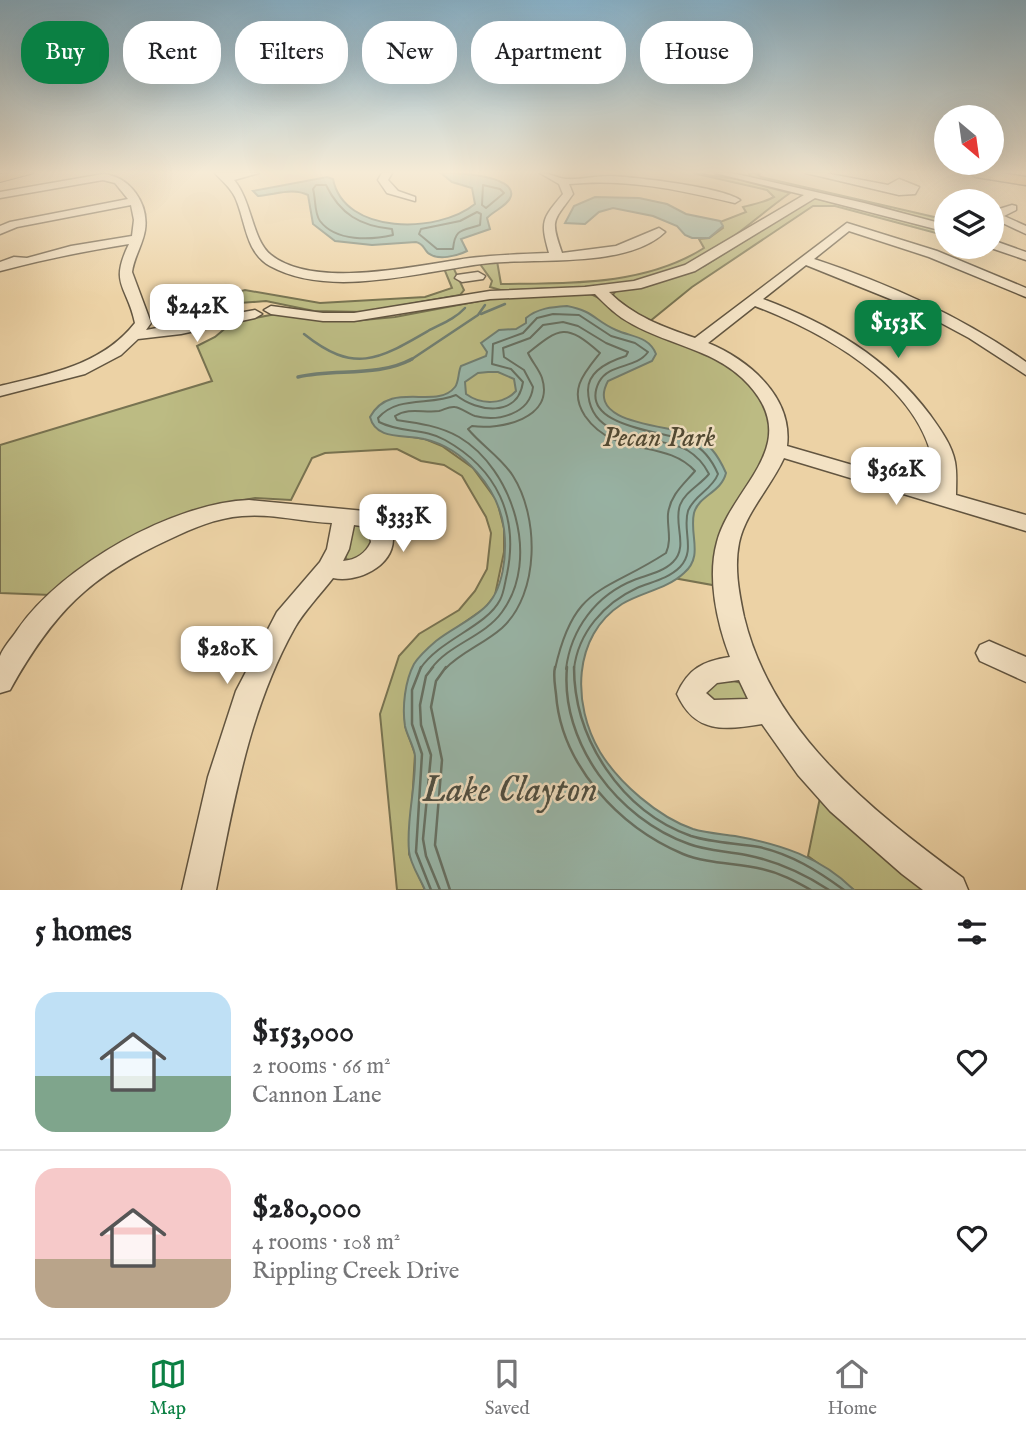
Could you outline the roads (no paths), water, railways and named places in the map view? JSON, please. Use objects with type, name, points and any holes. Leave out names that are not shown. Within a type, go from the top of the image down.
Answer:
[{"type":"street","points":[[0,230],[14,224],[64,215]]},
{"type":"street","points":[[0,391],[85,367],[116,351],[139,329],[141,312],[128,286],[125,272],[138,239],[141,225],[138,215]]},
{"type":"street","points":[[248,215],[255,243],[275,264],[306,272],[367,276],[470,262],[580,257],[626,247],[659,232]]},
{"type":"street","points":[[553,215],[548,229],[557,257]]},
{"type":"street","points":[[759,225],[767,215]]},
{"type":"street","points":[[139,329],[174,332],[262,309],[323,317],[354,317],[386,314],[490,295],[598,290],[646,282],[683,271],[778,215]]},
{"type":"street","points":[[892,215],[934,226]]},
{"type":"street","points":[[998,215],[997,217],[1026,230]]},
{"type":"street","points":[[0,223],[14,224]]},
{"type":"street","points":[[698,343],[847,227],[933,254],[1026,293]]},
{"type":"street","points":[[0,269],[19,270],[27,266],[27,262],[71,250],[138,239]]},
{"type":"street","points":[[1004,248],[1026,256]]},
{"type":"street","points":[[804,260],[921,305],[976,335],[1026,370]]},
{"type":"street","points":[[470,262],[490,295]]},
{"type":"street","points":[[454,265],[474,298]]},
{"type":"street","points":[[462,278],[478,276]]},
{"type":"street","points":[[598,290],[621,314],[698,343],[739,367],[764,393],[777,421],[778,450],[758,490],[730,533],[727,552],[729,608],[736,642],[769,709],[812,767],[853,812],[904,856],[951,890]]},
{"type":"street","points":[[753,300],[825,330],[852,346],[896,384],[937,439],[944,462],[946,500]]},
{"type":"street","points":[[778,450],[1026,523]]},
{"type":"street","points":[[0,681],[31,630],[55,599],[108,559],[163,532],[221,511],[251,508],[375,520],[381,527],[383,541],[381,550],[373,559],[347,570],[328,568]]},
{"type":"street","points":[[199,890],[223,777],[250,691],[286,620],[328,568],[338,549],[345,516]]},
{"type":"street","points":[[989,653],[1026,670]]},
{"type":"street","points":[[746,667],[713,671],[699,678],[691,694],[694,702],[702,711],[717,715],[769,709]]},
{"type":"water","points":[[311,215],[363,215],[394,224],[439,221],[457,215],[492,215],[487,218],[490,229],[461,239],[467,251],[448,257],[437,257],[416,242],[372,245],[335,241],[313,224]]},
{"type":"water","points":[[569,215],[596,215],[585,224],[565,223]]},
{"type":"water","points":[[646,215],[689,215],[720,221],[723,226],[709,238],[692,238],[677,226]]},
{"type":"water","name":"Lake Clayton","points":[[567,306],[589,313],[609,327],[644,340],[656,354],[652,361],[608,381],[604,396],[608,407],[632,421],[697,437],[712,450],[726,473],[720,485],[700,502],[694,513],[695,552],[690,566],[670,583],[622,604],[606,618],[594,634],[586,652],[581,693],[591,733],[600,752],[640,798],[680,824],[784,848],[828,869],[854,890],[425,890],[413,866],[409,851],[409,827],[415,756],[404,719],[406,686],[414,664],[424,652],[479,613],[491,601],[503,571],[504,529],[495,499],[487,485],[466,461],[439,444],[378,430],[370,417],[379,406],[389,400],[447,394],[456,385],[461,366],[486,356],[487,352],[481,343],[499,330],[516,329],[526,323],[526,318],[535,312]],"holes":[[[498,372],[514,379],[516,391],[511,396],[485,402],[466,394],[465,382],[478,373]]]},
{"type":"waterway","points":[[481,314],[505,304]]},
{"type":"waterway","points":[[412,359],[478,315],[485,305]]},
{"type":"waterway","points":[[304,334],[337,354],[366,358],[395,349],[465,308]]},
{"type":"waterway","points":[[298,377],[385,369],[412,359]]},
{"type":"park label","name":"Pecan Park","points":[[659,438]]}]
